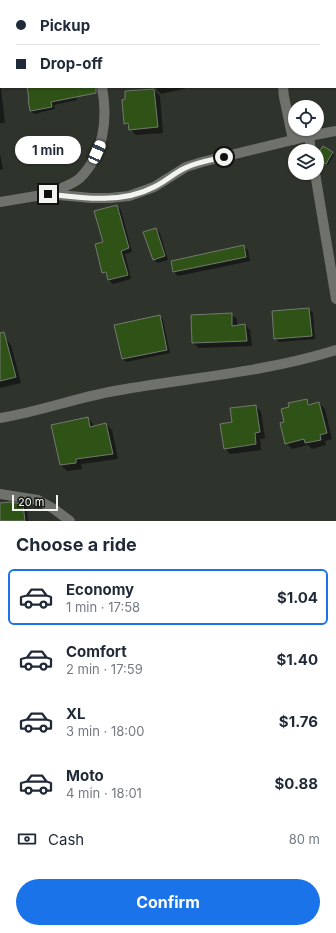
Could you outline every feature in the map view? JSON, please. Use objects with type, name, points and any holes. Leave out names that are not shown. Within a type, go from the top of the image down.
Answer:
[{"type":"street","points":[[0,202],[48,194],[80,178],[93,160],[101,143],[104,120],[102,88]]},
{"type":"street","points":[[283,88],[293,140]]},
{"type":"street","points":[[324,133],[336,131]]},
{"type":"street","points":[[48,194],[91,198],[128,196],[154,187],[186,167],[202,162],[309,136],[310,144]]},
{"type":"street","points":[[316,180],[336,299]]},
{"type":"street","points":[[0,418],[109,392],[265,367],[321,355],[336,350]]},
{"type":"street","points":[[0,494],[38,500],[54,509],[70,521]]},
{"type":"building","points":[[27,88],[96,88],[96,93],[51,102],[52,107],[30,111]]},
{"type":"building","points":[[154,89],[158,127],[129,130],[128,123],[124,124],[122,100],[125,99],[125,91]]},
{"type":"building","points":[[324,147],[333,152],[326,164],[324,163]]},
{"type":"building","points":[[117,205],[129,248],[121,251],[128,275],[108,280],[106,272],[102,273],[95,244],[103,242],[94,211]]},
{"type":"building","points":[[156,228],[165,256],[153,260],[143,232]]},
{"type":"building","points":[[244,245],[246,257],[173,272],[171,261]]},
{"type":"building","points":[[309,308],[312,336],[274,339],[272,311]]},
{"type":"building","points":[[232,313],[232,326],[245,324],[247,341],[192,343],[191,315]]},
{"type":"building","points":[[160,315],[167,350],[122,359],[114,325]]},
{"type":"building","points":[[4,332],[16,377],[0,381],[0,333]]},
{"type":"building","points":[[307,399],[308,405],[319,402],[327,433],[320,435],[321,440],[305,443],[304,439],[285,444],[280,423],[284,422],[281,409],[289,407],[288,403]]},
{"type":"building","points":[[256,405],[260,432],[255,433],[256,444],[224,449],[220,424],[232,422],[230,408]]},
{"type":"building","points":[[88,417],[90,427],[106,423],[113,454],[76,459],[76,463],[60,465],[51,425]]},
{"type":"building","points":[[10,502],[23,504],[25,521],[0,521],[0,503]]},
{"type":"route","points":[[48,194],[91,198],[128,196],[154,187],[186,167],[224,157]]}]
